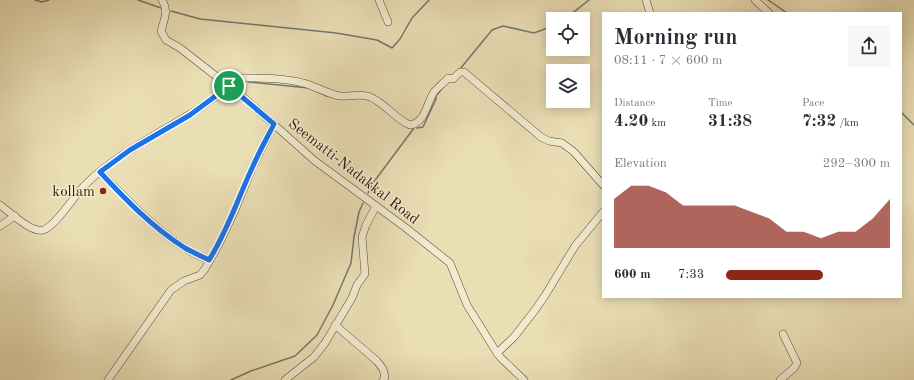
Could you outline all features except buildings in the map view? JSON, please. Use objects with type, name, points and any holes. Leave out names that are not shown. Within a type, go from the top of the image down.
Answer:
[{"type":"street","name":"Seematti-Nadakkal Road","points":[[162,0],[166,6],[165,18],[161,31],[166,40],[180,48],[218,77],[315,161],[406,228],[450,263],[467,305],[497,353],[524,380]]},
{"type":"street","points":[[379,0],[388,22]]},
{"type":"street","points":[[646,0],[650,12]]},
{"type":"street","points":[[755,0],[768,12]]},
{"type":"street","points":[[218,77],[302,82],[342,96],[362,95],[379,102],[410,125],[418,122],[424,115],[434,93],[448,78],[453,80],[460,72],[464,72],[541,137],[549,141],[562,143],[574,152],[602,184]]},
{"type":"street","points":[[0,205],[27,226],[37,230],[44,230],[52,225],[84,186],[100,172],[130,150],[190,115],[229,86]]},
{"type":"street","points":[[108,380],[171,290],[184,281],[200,275],[206,269],[209,260],[220,242],[253,166],[274,124]]},
{"type":"street","points":[[100,172],[137,211],[185,248],[209,260]]},
{"type":"street","points":[[285,380],[314,358],[352,298],[357,285],[365,274],[362,237],[366,224],[376,206]]},
{"type":"street","points":[[497,353],[514,337],[535,310],[575,246],[602,213]]},
{"type":"street","points":[[0,226],[15,216]]},
{"type":"street","points":[[335,325],[377,361],[383,369],[385,377],[383,380]]},
{"type":"street","points":[[780,380],[794,368],[796,363],[783,334]]},
{"type":"waterway","points":[[35,0],[42,2],[49,0]]},
{"type":"waterway","points":[[138,0],[161,8]]},
{"type":"waterway","points":[[171,11],[200,19],[336,33],[377,40],[392,48],[400,39],[412,18],[429,0]]},
{"type":"waterway","points":[[574,12],[589,0]]},
{"type":"waterway","points":[[768,0],[786,12]]},
{"type":"waterway","points":[[460,69],[492,30],[503,26],[534,33],[546,29]]},
{"type":"waterway","points":[[248,82],[309,88]]},
{"type":"waterway","points":[[417,128],[423,127],[436,96],[443,87]]},
{"type":"waterway","points":[[314,90],[327,96]]},
{"type":"waterway","points":[[902,113],[914,125]]},
{"type":"waterway","points":[[368,193],[373,183],[414,128]]},
{"type":"waterway","points":[[231,380],[251,371],[295,356],[317,335],[333,305],[351,263],[354,237],[359,212],[363,203]]},
{"type":"place","name":"kollam","points":[[103,191]]},
{"type":"route","points":[[229,86],[274,124],[253,166],[220,242],[209,260],[185,248],[163,232],[137,211],[100,172],[130,150],[190,115],[229,86]]}]
